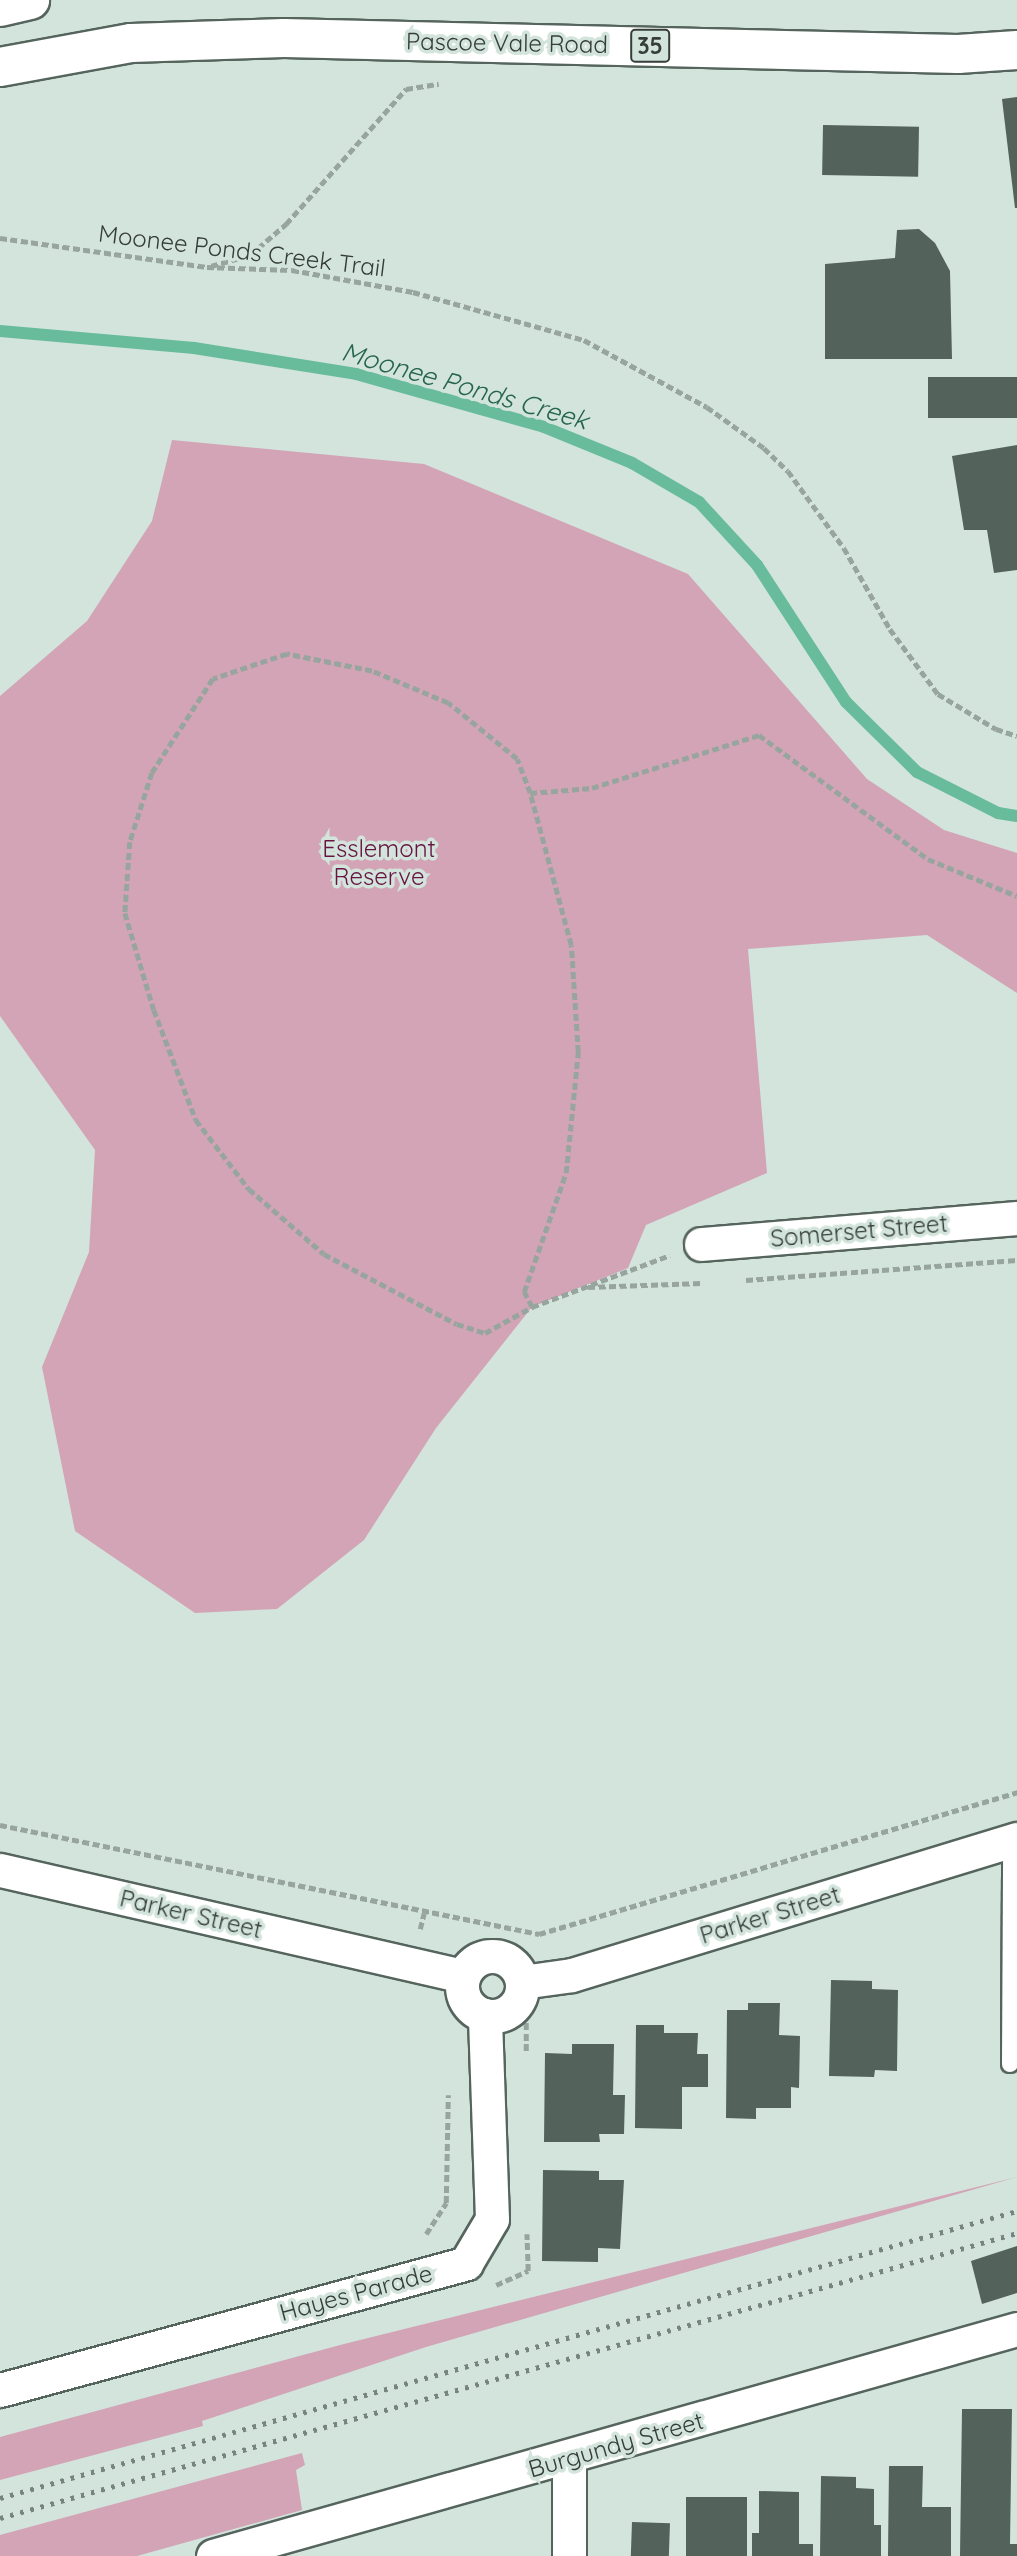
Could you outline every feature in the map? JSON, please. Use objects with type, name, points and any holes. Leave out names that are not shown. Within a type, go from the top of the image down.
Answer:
[{"type":"main road","points":[[0,7],[30,0]]},
{"type":"main road","name":"Pascoe Vale Road","points":[[0,67],[131,43],[284,38],[958,54],[1017,50]]},
{"type":"street","name":"Somerset Street","points":[[701,1244],[1017,1218]]},
{"type":"street","name":"Parker Street","points":[[522,1982],[572,1975],[1014,1841]]},
{"type":"street","name":"Parker Street","points":[[0,1870],[463,1976]]},
{"type":"street","points":[[495,1955],[513,1964],[522,1982],[512,2008],[485,2015],[464,1996],[463,1976],[475,1960],[495,1955]]},
{"type":"street","name":"Hayes Parade","points":[[0,2390],[466,2263],[492,2219],[485,2015]]},
{"type":"street","name":"Burgundy Street","points":[[213,2556],[569,2459],[1017,2329]]},
{"type":"street","points":[[569,2459],[569,2556]]},
{"type":"lane","points":[[1010,2064],[1014,1841]]},
{"type":"path","points":[[207,267],[250,255],[286,224],[406,89],[450,83]]},
{"type":"path","name":"Moonee Ponds Creek Trail","points":[[0,238],[207,267],[292,270],[413,292],[584,340],[646,371],[707,407],[772,456],[844,548],[890,629],[938,694],[996,729],[1017,736]]},
{"type":"path","points":[[532,1307],[524,1292],[566,1172],[578,1052],[571,945],[530,793],[517,759],[448,703],[372,671],[288,654],[213,679],[152,773],[130,842],[125,914],[154,1010],[196,1120],[248,1189],[324,1254],[457,1324],[485,1333],[532,1307],[701,1244]]},
{"type":"path","points":[[530,793],[592,788],[759,735],[928,859],[1017,896]]},
{"type":"path","points":[[0,1825],[539,1934],[1017,1792]]},
{"type":"path","points":[[415,2237],[428,2234],[446,2203],[449,2085]]},
{"type":"green space","name":"Esslemont Reserve","points":[[172,440],[424,464],[688,574],[867,779],[944,830],[1017,853],[1017,993],[927,935],[748,949],[767,1173],[646,1225],[628,1268],[532,1307],[436,1428],[364,1540],[277,1609],[195,1613],[75,1531],[42,1367],[89,1252],[95,1150],[0,1016],[0,696],[87,621],[152,521]]},
{"type":"green space","points":[[1017,2177],[426,2347],[202,2421],[203,2426],[0,2480],[0,2437],[344,2344]]},
{"type":"green space","points":[[302,2453],[305,2465],[296,2470],[302,2510],[137,2556],[0,2556],[0,2535]]},
{"type":"building","points":[[1017,97],[1017,208],[1015,208],[1002,99]]},
{"type":"building","points":[[823,125],[919,127],[918,177],[822,175]]},
{"type":"building","points":[[919,229],[935,243],[950,271],[952,359],[825,359],[825,264],[895,258],[897,230]]},
{"type":"building","points":[[928,377],[1017,377],[1017,418],[928,418]]},
{"type":"building","points":[[1017,445],[1017,570],[994,573],[987,530],[964,530],[952,456]]},
{"type":"building","points":[[831,1980],[872,1981],[872,1989],[898,1990],[897,2071],[875,2070],[874,2077],[829,2076]]},
{"type":"building","points":[[748,2003],[780,2003],[779,2035],[800,2036],[799,2088],[791,2087],[791,2108],[756,2108],[756,2119],[726,2118],[727,2010],[748,2010]]},
{"type":"building","points":[[636,2025],[664,2025],[664,2033],[698,2033],[697,2054],[708,2054],[708,2087],[682,2087],[682,2129],[635,2128]]},
{"type":"building","points":[[572,2044],[614,2044],[613,2095],[625,2095],[624,2134],[599,2134],[600,2142],[544,2142],[545,2053],[572,2054]]},
{"type":"building","points":[[543,2170],[599,2171],[599,2180],[624,2180],[620,2249],[598,2248],[598,2262],[542,2261]]},
{"type":"building","points":[[1017,2246],[1017,2293],[982,2304],[971,2261]]},
{"type":"building","points":[[962,2409],[1012,2409],[1010,2544],[1017,2544],[1017,2556],[960,2556]]},
{"type":"building","points":[[889,2466],[923,2466],[922,2507],[951,2507],[951,2556],[888,2556]]},
{"type":"building","points":[[821,2476],[856,2477],[856,2488],[874,2489],[874,2525],[881,2525],[881,2556],[820,2556]]},
{"type":"building","points":[[759,2491],[799,2492],[799,2544],[813,2544],[813,2556],[752,2556],[752,2533],[759,2533]]},
{"type":"building","points":[[686,2497],[747,2497],[747,2556],[686,2556]]},
{"type":"building","points":[[632,2522],[670,2523],[669,2556],[631,2556]]},
{"type":"waterway","name":"Moonee Ponds Creek","points":[[0,331],[194,348],[356,374],[544,427],[632,463],[699,502],[757,565],[846,702],[917,772],[998,813],[1017,816]]},
{"type":"railway","points":[[0,2498],[1017,2211]]},
{"type":"railway","points":[[0,2518],[1017,2233]]}]
